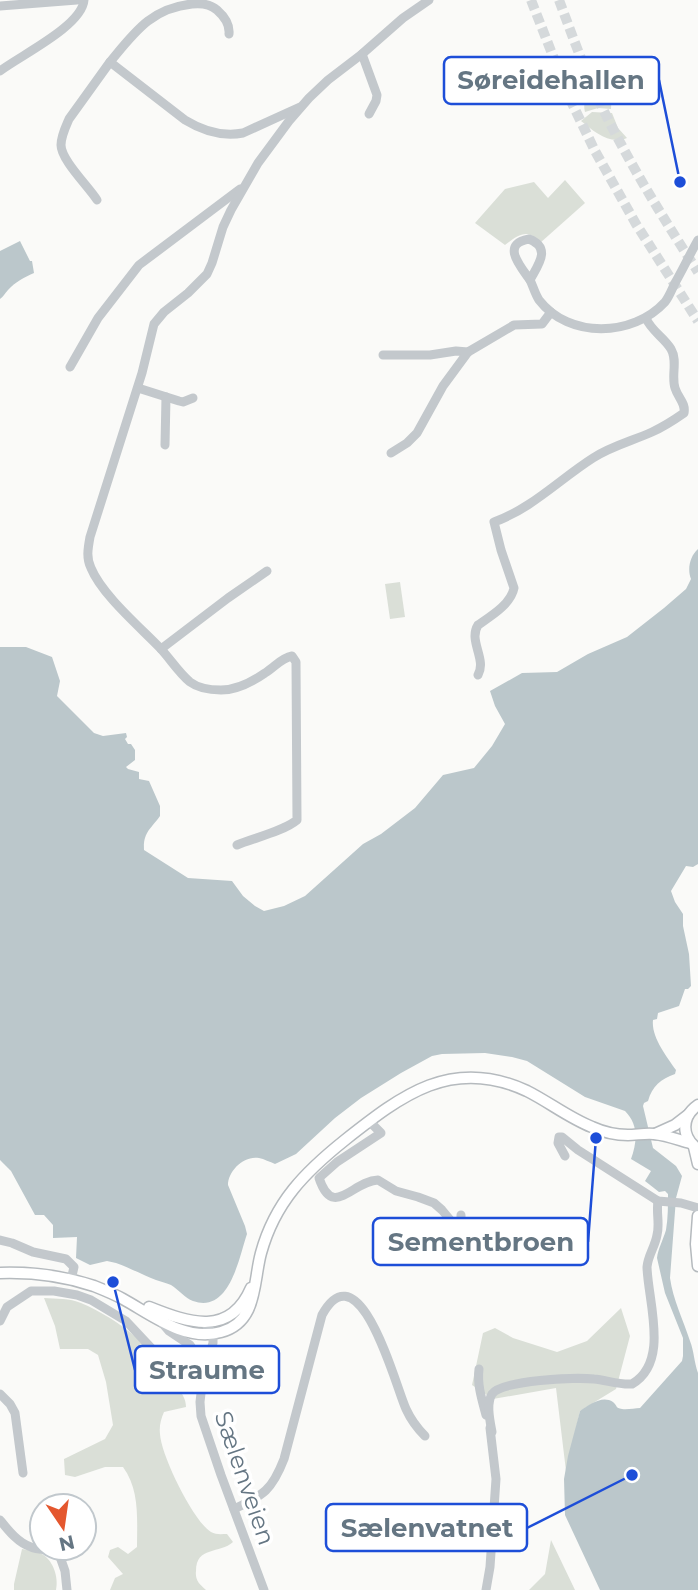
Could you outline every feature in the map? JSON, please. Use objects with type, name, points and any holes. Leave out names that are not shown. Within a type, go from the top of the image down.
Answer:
[{"type":"main road","points":[[0,1272],[29,1273],[91,1285],[213,1334],[222,1332],[236,1325],[246,1315],[253,1300],[255,1279],[270,1226],[293,1188],[310,1169],[369,1121],[418,1089],[442,1081],[471,1078],[500,1082],[523,1090],[592,1127],[634,1135],[655,1133],[674,1125],[698,1105]]},
{"type":"main road","points":[[688,1115],[685,1126],[687,1138],[694,1146],[698,1164]]},
{"type":"main road","points":[[655,1133],[694,1146]]},
{"type":"main road","points":[[698,1216],[698,1266]]},
{"type":"main road","points":[[123,1299],[175,1328],[203,1328],[235,1311],[255,1279]]},
{"type":"street","points":[[0,6],[77,0]]},
{"type":"street","points":[[0,71],[71,22],[82,9],[85,0]]},
{"type":"street","points":[[237,845],[279,830],[297,820],[296,662],[292,656],[285,657],[265,673],[240,687],[206,689],[191,683],[95,577],[89,565],[87,550],[138,388],[154,324],[206,274],[223,227],[245,186],[279,134],[302,106],[321,86],[403,18],[429,0]]},
{"type":"street","points":[[97,200],[60,147],[69,119],[110,62],[144,24],[171,8],[198,4],[211,6],[228,22],[229,34]]},
{"type":"street","points":[[362,54],[377,95],[369,114]]},
{"type":"street","points":[[110,62],[185,120],[194,126],[214,132],[243,133],[302,106]]},
{"type":"street","points":[[70,367],[98,318],[139,265],[245,186]]},
{"type":"street","points":[[530,280],[538,298],[551,312],[565,321],[598,329],[630,325],[646,318],[666,301],[698,240]]},
{"type":"street","points":[[391,453],[417,433],[443,386],[468,352],[514,325],[542,324],[551,312]]},
{"type":"street","points":[[478,675],[481,665],[475,630],[508,601],[514,588],[500,550],[494,522],[536,500],[594,457],[653,432],[686,410],[675,388],[673,352],[648,325],[646,318]]},
{"type":"street","points":[[383,355],[420,356],[468,352]]},
{"type":"street","points":[[138,388],[183,402],[193,398]]},
{"type":"street","points":[[166,397],[166,445]]},
{"type":"street","points":[[161,649],[267,571]]},
{"type":"street","points":[[369,1121],[381,1133],[337,1162],[319,1178],[326,1194],[332,1198],[340,1197],[373,1180],[383,1182],[396,1191],[434,1203],[461,1233],[465,1233],[467,1230],[461,1216]]},
{"type":"street","points":[[565,1156],[558,1143],[559,1137],[667,1202],[698,1208]]},
{"type":"street","points":[[486,1590],[496,1479],[489,1407],[494,1391],[523,1382],[584,1378],[632,1384],[642,1376],[652,1354],[655,1335],[648,1259],[658,1233],[657,1215],[667,1202]]},
{"type":"street","points":[[0,1240],[67,1260],[74,1267],[71,1280]]},
{"type":"street","points":[[0,1321],[7,1307],[31,1291],[54,1291],[92,1300],[126,1321],[186,1385],[202,1389]]},
{"type":"street","points":[[234,1509],[264,1493],[278,1476],[322,1315],[336,1297],[351,1299],[373,1323],[405,1409],[425,1436]]},
{"type":"street","points":[[159,1320],[169,1331],[190,1345],[199,1358]]},
{"type":"street","name":"Sælenveien","points":[[203,1328],[199,1358],[203,1376]]},
{"type":"street","name":"Sælenveien","points":[[213,1334],[203,1376],[200,1408],[204,1426],[264,1590]]},
{"type":"street","points":[[479,1369],[480,1393],[492,1432]]},
{"type":"street","points":[[0,1394],[15,1413],[23,1473]]},
{"type":"street","points":[[0,1520],[27,1546],[50,1549],[59,1554],[68,1590]]},
{"type":"street","points":[[257,1590],[258,1574]]},
{"type":"shaded area","points":[[621,73],[612,88],[611,109],[598,108],[585,112],[585,101],[592,93],[589,83],[605,75],[607,80]]},
{"type":"shaded area","points":[[592,112],[612,113],[618,128],[627,138],[608,139],[581,121]]},
{"type":"shaded area","points":[[565,180],[585,203],[540,243],[531,235],[523,234],[505,245],[475,223],[505,189],[534,182],[548,198]]},
{"type":"shaded area","points":[[20,241],[32,261],[34,273],[14,285],[0,299],[0,251]]},
{"type":"shaded area","points":[[698,549],[698,864],[693,867],[686,866],[671,891],[683,914],[691,986],[685,989],[679,1006],[658,1013],[657,1019],[653,1020],[657,1040],[676,1070],[675,1074],[658,1084],[643,1106],[653,1148],[676,1166],[682,1176],[676,1198],[670,1278],[698,1373],[698,1590],[600,1590],[565,1515],[564,1479],[580,1411],[604,1400],[613,1402],[620,1409],[640,1408],[682,1361],[683,1356],[683,1338],[665,1293],[657,1258],[666,1230],[668,1194],[665,1191],[659,1192],[645,1181],[651,1171],[631,1159],[636,1134],[630,1116],[625,1111],[585,1097],[527,1061],[485,1053],[432,1056],[361,1098],[296,1154],[275,1164],[253,1158],[238,1165],[231,1174],[228,1185],[247,1234],[231,1281],[216,1299],[206,1303],[193,1301],[171,1285],[116,1263],[107,1261],[90,1265],[76,1258],[77,1237],[53,1238],[53,1225],[44,1215],[35,1215],[11,1171],[0,1160],[0,647],[26,647],[52,657],[60,681],[57,696],[94,733],[103,736],[126,733],[125,739],[135,750],[135,760],[126,767],[139,772],[139,779],[149,781],[160,806],[160,816],[146,835],[144,850],[188,878],[232,881],[243,896],[264,911],[284,906],[305,896],[363,844],[415,808],[443,775],[474,768],[505,724],[490,691],[522,673],[557,672],[588,654],[627,637],[686,589],[691,579],[690,563]]},
{"type":"shaded area","points":[[400,582],[405,617],[390,619],[385,584]]},
{"type":"shaded area","points":[[44,1298],[77,1301],[123,1327],[159,1361],[182,1394],[186,1407],[164,1412],[161,1420],[160,1434],[166,1457],[179,1487],[196,1515],[213,1533],[227,1534],[233,1542],[204,1554],[197,1563],[196,1577],[206,1590],[110,1590],[115,1578],[123,1574],[108,1557],[110,1550],[118,1547],[128,1554],[137,1547],[135,1495],[123,1467],[105,1467],[75,1477],[65,1475],[64,1459],[105,1439],[113,1425],[106,1382],[98,1355],[88,1349],[60,1349],[55,1326]]},
{"type":"shaded area","points":[[621,1308],[630,1336],[616,1389],[580,1411],[566,1471],[556,1388],[493,1399],[472,1385],[483,1333],[495,1328],[513,1338],[557,1352],[587,1341]]},
{"type":"shaded area","points":[[551,1540],[575,1590],[529,1590],[545,1574]]},
{"type":"shaded area","points":[[22,1549],[28,1550],[28,1562],[50,1562],[56,1574],[56,1590],[14,1590]]},
{"type":"tunnel","points":[[531,0],[569,97],[595,151],[636,224],[698,321]]},
{"type":"tunnel","points":[[559,0],[612,127],[698,272]]},
{"type":"place","name":"Søreidehallen","points":[[680,182]]},
{"type":"place","name":"Sementbroen","points":[[596,1138]]},
{"type":"place","name":"Straume","points":[[113,1282]]},
{"type":"place","name":"Sælenvatnet","points":[[632,1475]]}]
